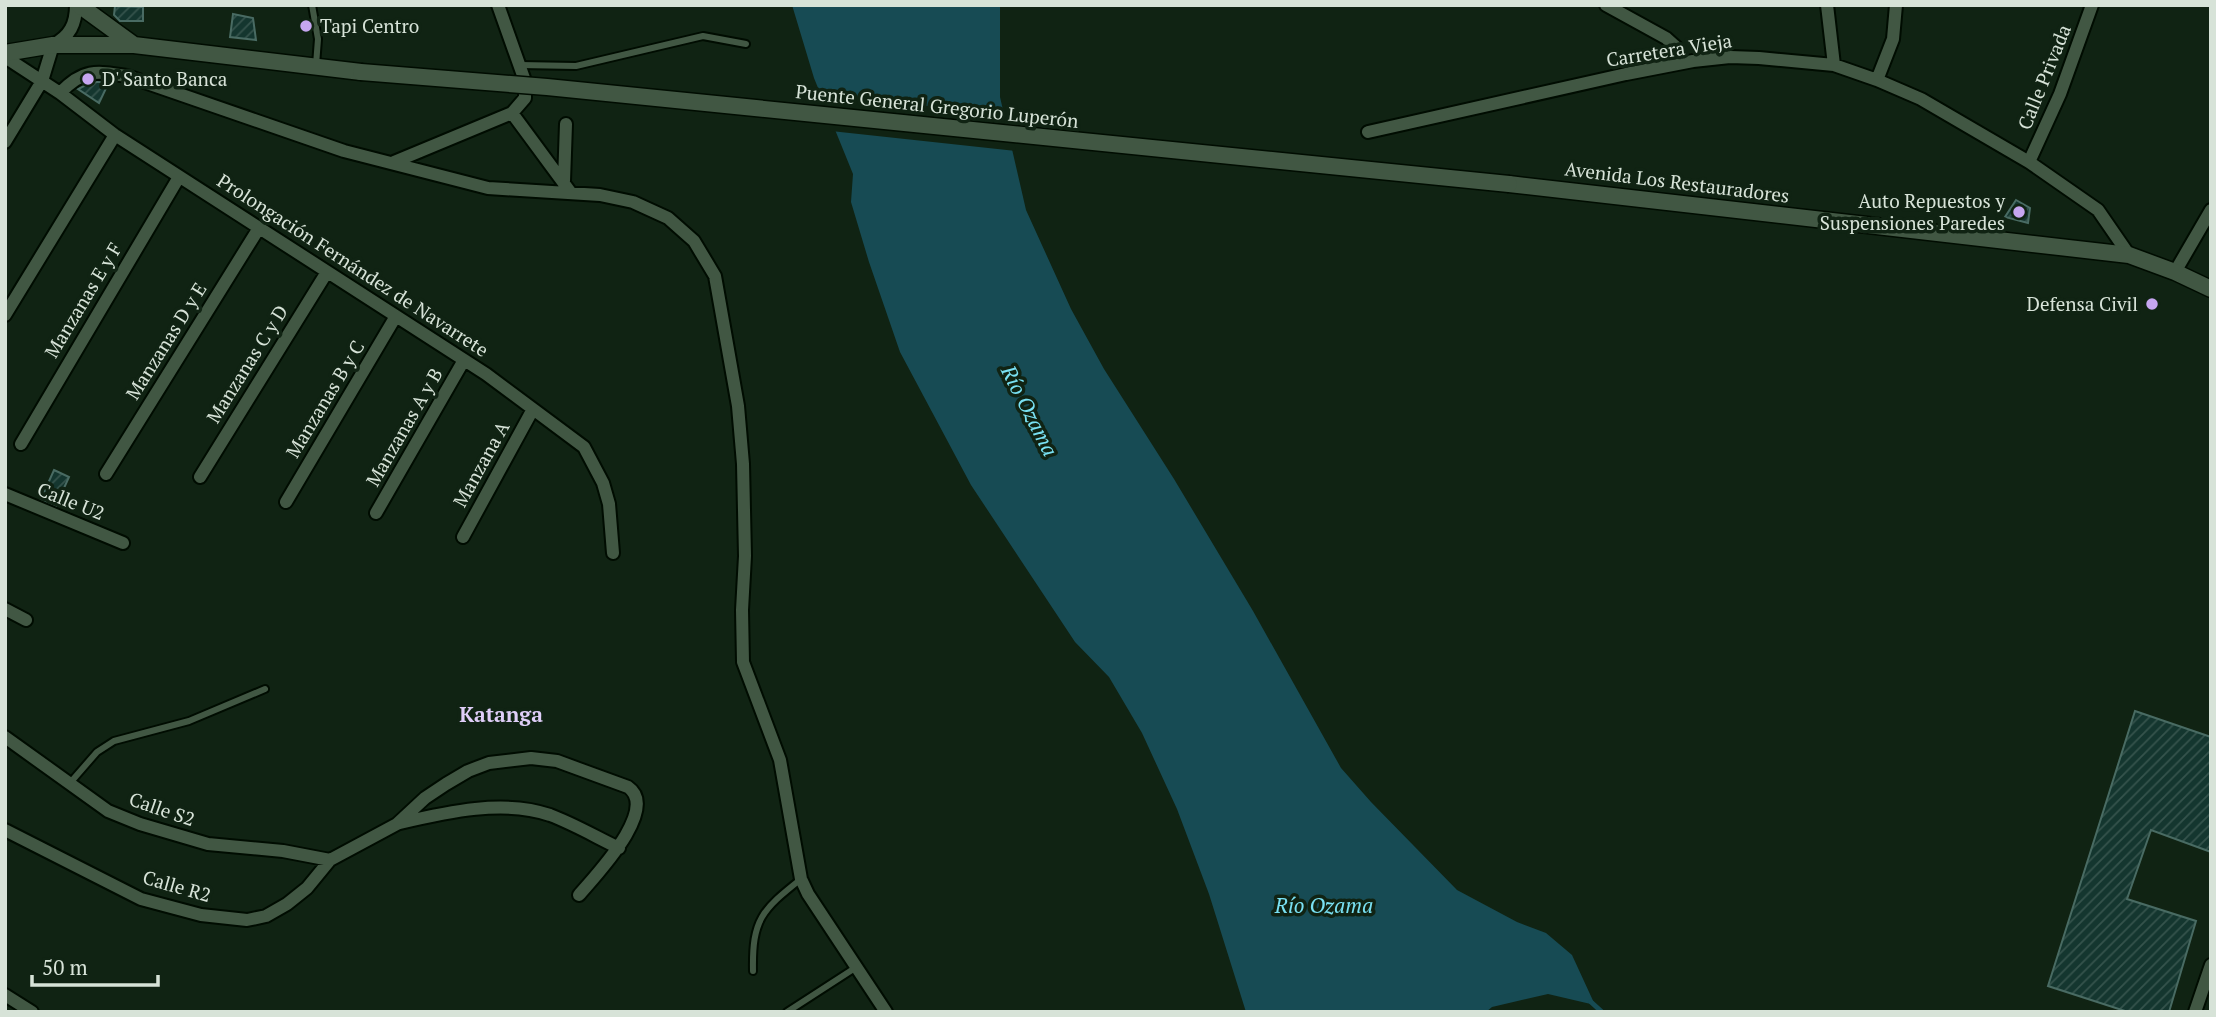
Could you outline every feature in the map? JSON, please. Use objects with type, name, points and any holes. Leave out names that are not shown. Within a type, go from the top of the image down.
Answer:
[{"type":"street","points":[[394,162],[512,113],[525,98],[525,81],[498,5]]},
{"type":"street","points":[[1605,5],[1666,38],[1676,47],[1682,63]]},
{"type":"street","points":[[1827,5],[1834,65]]},
{"type":"street","points":[[1877,80],[1893,39],[1896,5]]},
{"type":"street","name":"Calle Privada","points":[[2029,162],[2060,94],[2092,5]]},
{"type":"street","points":[[5,142],[42,81],[53,45],[64,40],[84,7],[134,45]]},
{"type":"street","name":"Puente General Gregorio Luperón","points":[[5,55],[53,45],[134,45],[361,72],[547,87],[1508,184]]},
{"type":"street","name":"Prolongación Fernández de Navarrete","points":[[5,55],[115,135],[464,360],[584,447],[596,466],[609,504],[613,553]]},
{"type":"street","name":"Carretera Vieja","points":[[1368,132],[1682,63],[1730,57],[1786,59],[1834,65],[1921,99],[2029,162],[2098,210],[2129,255]]},
{"type":"street","points":[[60,93],[73,79],[86,74],[99,72],[127,76],[344,151],[488,188],[600,195],[633,202],[668,218],[694,242],[715,276],[738,405],[743,464],[743,662],[780,760],[801,879],[807,894],[886,1012]]},
{"type":"street","points":[[512,113],[571,193]]},
{"type":"street","points":[[564,181],[566,124]]},
{"type":"street","points":[[5,315],[115,135]]},
{"type":"street","name":"Manzanas E y F","points":[[21,444],[179,177]]},
{"type":"street","name":"Avenida Los Restauradores","points":[[1508,184],[2129,255],[2211,289]]},
{"type":"street","points":[[2175,272],[2211,210]]},
{"type":"street","name":"Manzanas D y E","points":[[106,474],[258,228]]},
{"type":"street","name":"Manzanas C y D","points":[[200,477],[327,272]]},
{"type":"street","name":"Manzanas B y C","points":[[286,502],[396,316]]},
{"type":"street","name":"Manzanas A y B","points":[[376,513],[464,360]]},
{"type":"street","name":"Manzana A","points":[[463,537],[533,410]]},
{"type":"street","name":"Calle U2","points":[[5,495],[123,543]]},
{"type":"street","points":[[5,609],[26,620]]},
{"type":"street","name":"Calle S2","points":[[5,737],[108,811],[186,839],[330,860]]},
{"type":"street","points":[[330,860],[397,824],[425,798],[457,778],[489,764],[531,758],[557,761],[628,787],[636,796],[637,810],[619,848],[579,895]]},
{"type":"street","points":[[397,824],[468,810],[523,810],[549,815],[619,848]]},
{"type":"street","name":"Calle R2","points":[[5,830],[141,899],[201,915],[247,920],[266,916],[307,888],[330,860]]},
{"type":"street","points":[[2195,1012],[2211,965]]},
{"type":"street","points":[[5,995],[32,1012]]},
{"type":"lane","points":[[312,5],[318,39],[316,67]]},
{"type":"lane","points":[[520,65],[576,66],[703,36],[746,44]]},
{"type":"lane","points":[[70,783],[97,752],[114,741],[189,721],[265,689]]},
{"type":"lane","points":[[753,971],[753,941],[760,919],[774,900],[801,879]]},
{"type":"lane","points":[[787,1012],[855,968]]},
{"type":"water","name":"Río Ozama","points":[[792,5],[1000,5],[1000,97],[1026,210],[1071,309],[1104,369],[1253,611],[1341,768],[1457,890],[1517,922],[1546,933],[1572,955],[1595,1005],[1548,994],[1492,1007],[1486,1012],[1246,1012],[1209,894],[1177,809],[1142,733],[1109,677],[1075,642],[971,485],[900,352],[851,202],[853,174],[814,78]]},
{"type":"pier","points":[[817,95],[1008,114],[1016,151],[831,131]]},
{"type":"building","points":[[115,6],[143,7],[143,21],[120,21],[114,15]]},
{"type":"building","points":[[233,14],[253,18],[256,40],[230,37]]},
{"type":"building","points":[[92,82],[109,82],[99,103],[78,89]]},
{"type":"building","name":"Auto Repuestos y Suspensiones Paredes","points":[[2016,200],[2030,208],[2028,223],[2005,217]]},
{"type":"building","points":[[54,470],[69,477],[56,506],[41,499]]},
{"type":"building","points":[[2135,711],[2211,737],[2211,852],[2151,830],[2127,899],[2196,921],[2169,1012],[2128,1012],[2048,986]]},
{"type":"waterway","points":[[1591,1002],[1602,1012]]},
{"type":"place","name":"Tapi Centro","points":[[306,26]]},
{"type":"place","name":"D' Santo Banca","points":[[88,79]]},
{"type":"place","name":"Auto Repuestos y Suspensiones Paredes","points":[[2019,212]]},
{"type":"place","name":"Defensa Civil","points":[[2152,304]]},
{"type":"district","name":"Katanga","points":[[501,715]]}]
